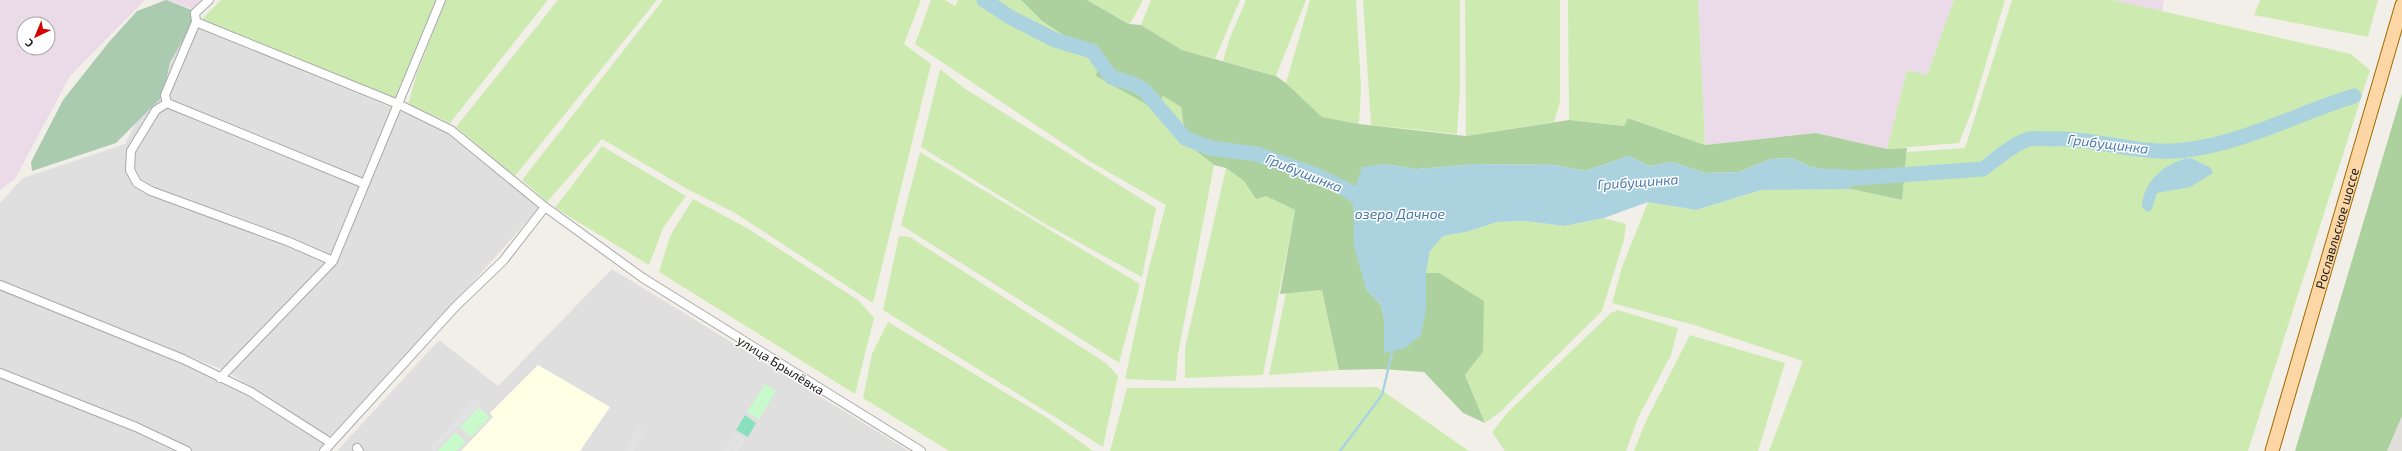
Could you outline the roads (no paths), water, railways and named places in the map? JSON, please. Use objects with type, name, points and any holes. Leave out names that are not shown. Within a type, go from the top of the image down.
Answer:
[{"type":"main road","name":"Рославльское шоссе","points":[[2272,451],[2402,5]]},
{"type":"street","points":[[209,0],[195,13],[196,22],[165,95],[168,103],[365,184]]},
{"type":"street","points":[[220,378],[333,261],[441,0]]},
{"type":"street","name":"улица Брылёвка","points":[[196,22],[398,104],[451,130],[545,207],[643,278],[921,451]]},
{"type":"street","points":[[168,103],[156,110],[132,151],[130,170],[137,183],[151,191],[288,241],[333,261]]},
{"type":"street","points":[[324,451],[456,306],[503,261],[545,207]]},
{"type":"street","points":[[0,285],[183,360],[251,392],[331,443]]},
{"type":"street","points":[[0,373],[136,427],[187,451]]},
{"type":"water","name":"озеро Дачное","points":[[1629,156],[1649,166],[1672,162],[1705,173],[1739,172],[1770,159],[1792,158],[1811,167],[1848,173],[1851,189],[1761,190],[1696,210],[1648,202],[1604,218],[1564,226],[1525,221],[1497,222],[1466,232],[1443,236],[1430,251],[1426,273],[1426,309],[1421,335],[1405,348],[1384,353],[1384,318],[1381,305],[1366,289],[1354,246],[1353,195],[1362,167],[1384,164],[1416,169],[1476,164],[1555,165],[1585,171]]},
{"type":"water","points":[[2191,158],[2211,168],[2213,173],[2190,187],[2157,193],[2152,209],[2149,212],[2142,208],[2146,190],[2157,174],[2173,163]]},
{"type":"waterway","name":"Грибущинка","points":[[984,0],[1010,17],[1055,40],[1092,51],[1111,77],[1133,84],[1144,90],[1185,138],[1210,148],[1257,154],[1313,174],[1344,188],[1370,206]]},
{"type":"waterway","name":"Грибущинка","points":[[1829,176],[1857,178],[1983,169],[2011,148],[2029,139],[2067,139],[2151,151],[2185,150],[2229,141],[2354,96]]},
{"type":"waterway","points":[[2184,150],[2185,161]]},
{"type":"waterway","points":[[1340,451],[1382,395],[1393,349]]}]
